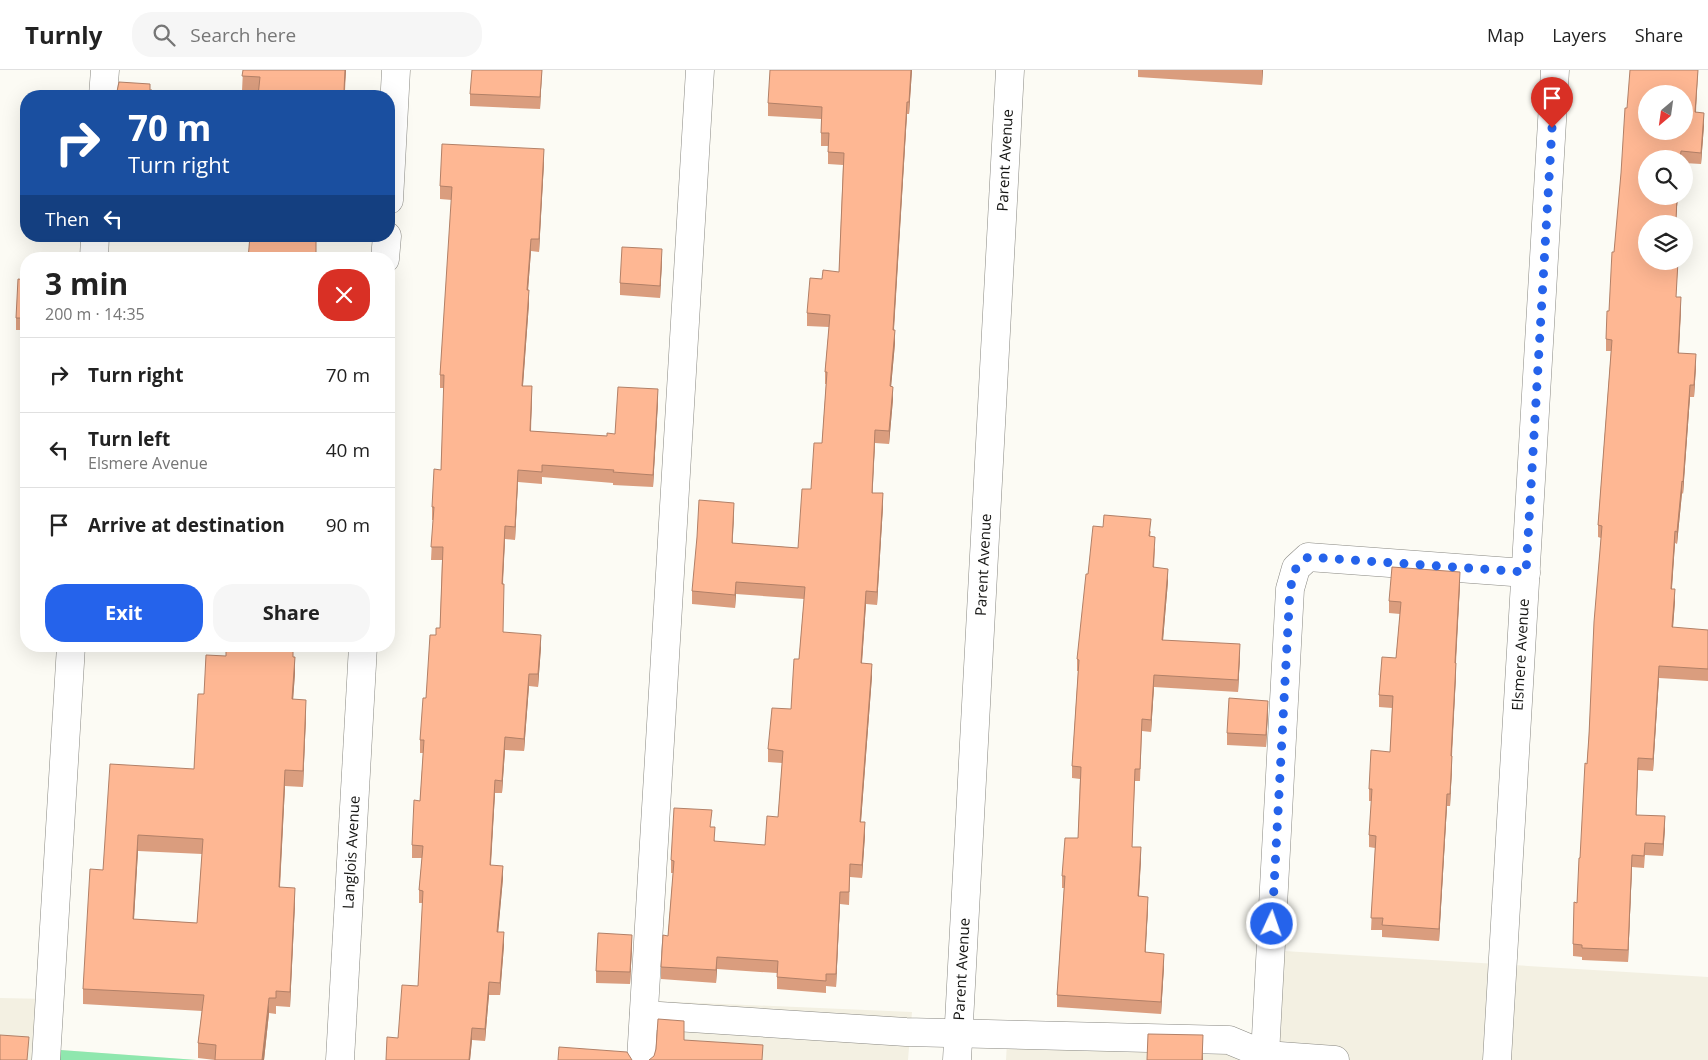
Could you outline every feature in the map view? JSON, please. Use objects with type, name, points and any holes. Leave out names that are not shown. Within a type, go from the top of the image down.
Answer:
[{"type":"street","points":[[103,90],[105,70]]},
{"type":"street","points":[[395,90],[396,70]]},
{"type":"street","points":[[641,1060],[700,70]]},
{"type":"street","name":"Parent Avenue","points":[[957,1060],[1010,70]]},
{"type":"street","name":"Elsmere Avenue","points":[[1497,1060],[1555,70]]},
{"type":"street","points":[[1265,1055],[1290,589],[1296,568],[1308,557],[1526,572]]},
{"type":"street","points":[[46,1060],[71,652]]},
{"type":"street","name":"Langlois Avenue","points":[[340,1060],[363,652]]},
{"type":"street","points":[[644,1015],[906,1032],[1229,1040],[1265,1055],[1335,1060]]},
{"type":"shaded area","points":[[1284,951],[1708,977],[1708,1060],[1006,1060],[1008,1025],[1279,1041]]},
{"type":"shaded area","points":[[0,998],[50,999],[47,1049],[196,1060],[0,1060]]},
{"type":"shaded area","points":[[630,1000],[912,1012],[908,1060],[628,1060]]},
{"type":"green space","points":[[47,1049],[197,1060],[46,1060]]},
{"type":"building","points":[[243,70],[345,70],[344,90],[259,90],[260,77],[242,76]]},
{"type":"building","points":[[472,70],[542,70],[540,97],[470,94]]},
{"type":"building","points":[[770,70],[911,70],[909,102],[907,102],[893,330],[895,330],[890,386],[893,387],[889,431],[875,430],[872,493],[883,493],[877,592],[866,591],[861,663],[872,664],[860,822],[865,822],[862,865],[850,864],[849,892],[840,892],[836,974],[826,974],[826,981],[777,977],[778,961],[717,957],[716,970],[661,967],[663,935],[668,936],[674,861],[671,860],[674,808],[712,810],[710,827],[715,827],[714,841],[765,845],[767,816],[778,817],[783,751],[768,749],[772,708],[791,709],[794,659],[799,659],[805,587],[736,582],[735,595],[692,591],[699,500],[734,503],[732,543],[798,548],[802,489],[811,489],[814,443],[822,443],[830,315],[807,313],[810,278],[822,279],[823,270],[839,272],[844,153],[828,152],[829,133],[821,133],[822,107],[768,103]]},
{"type":"building","points":[[1630,70],[1698,70],[1695,112],[1704,113],[1701,153],[1693,152],[1693,150],[1638,150],[1638,205],[1677,205],[1676,215],[1638,215],[1638,270],[1678,270],[1676,297],[1681,297],[1678,353],[1696,354],[1694,385],[1690,385],[1683,482],[1677,532],[1675,531],[1671,589],[1675,589],[1672,627],[1708,630],[1708,669],[1659,666],[1653,759],[1638,758],[1636,815],[1665,816],[1663,844],[1645,843],[1644,856],[1632,855],[1628,950],[1582,948],[1582,945],[1573,944],[1574,902],[1577,903],[1585,763],[1587,764],[1589,735],[1594,622],[1602,526],[1598,525],[1612,340],[1606,339],[1607,311],[1609,311],[1612,252],[1614,252],[1625,108],[1627,108]]},
{"type":"building","points":[[119,82],[150,84],[150,90],[117,90]]},
{"type":"building","points":[[442,144],[544,149],[539,239],[531,239],[522,386],[532,386],[530,431],[607,436],[607,433],[615,434],[618,387],[658,389],[653,475],[542,465],[542,472],[518,470],[515,527],[505,526],[502,584],[504,584],[503,632],[541,635],[538,674],[529,674],[524,739],[505,737],[502,781],[495,780],[490,865],[503,866],[497,932],[504,932],[500,983],[489,982],[485,1029],[472,1028],[469,1060],[386,1060],[387,1037],[398,1038],[402,985],[418,986],[423,891],[419,890],[423,846],[412,845],[414,800],[420,801],[424,740],[420,740],[423,698],[426,698],[430,635],[436,635],[436,628],[440,628],[443,547],[431,547],[434,507],[432,507],[434,469],[441,470],[444,375],[440,375],[452,187],[440,186]]},
{"type":"building","points":[[249,242],[316,242],[316,252],[249,252]]},
{"type":"building","points":[[622,247],[662,249],[660,286],[620,283]]},
{"type":"building","points":[[18,279],[20,279],[20,318],[16,318]]},
{"type":"building","points":[[1104,515],[1151,519],[1149,536],[1155,537],[1153,567],[1168,569],[1162,640],[1240,644],[1238,680],[1154,675],[1151,720],[1142,719],[1140,769],[1135,769],[1132,847],[1141,847],[1138,896],[1148,897],[1145,952],[1164,954],[1161,1002],[1057,995],[1065,876],[1062,876],[1065,838],[1078,838],[1081,767],[1072,766],[1079,660],[1077,659],[1093,526],[1103,527]]},
{"type":"building","points":[[1392,567],[1460,572],[1450,794],[1447,794],[1439,929],[1382,925],[1383,918],[1371,918],[1376,836],[1369,835],[1372,789],[1369,789],[1371,750],[1390,752],[1393,696],[1379,695],[1382,657],[1396,658],[1401,602],[1389,601]]},
{"type":"building","points":[[226,652],[293,652],[293,657],[295,657],[292,699],[306,700],[303,771],[285,770],[279,887],[295,888],[290,992],[276,991],[276,998],[269,998],[262,1060],[215,1060],[216,1045],[198,1043],[204,995],[83,989],[90,869],[103,870],[110,764],[194,769],[198,694],[204,694],[206,655],[226,656]],"holes":[[[138,835],[203,839],[197,923],[133,919]]]},
{"type":"building","points":[[1229,698],[1268,701],[1266,735],[1227,733]]},
{"type":"building","points":[[598,933],[632,935],[630,972],[596,971]]},
{"type":"building","points":[[658,1019],[684,1021],[684,1040],[763,1045],[762,1060],[649,1060],[654,1056],[656,1049]]},
{"type":"building","points":[[1148,1034],[1203,1035],[1202,1060],[1147,1060]]},
{"type":"building","points":[[0,1035],[29,1037],[27,1060],[0,1060]]},
{"type":"building","points":[[559,1047],[627,1052],[632,1060],[558,1060]]},
{"type":"route","points":[[1272,924],[1290,589],[1296,568],[1308,557],[1526,572],[1552,128]]}]
